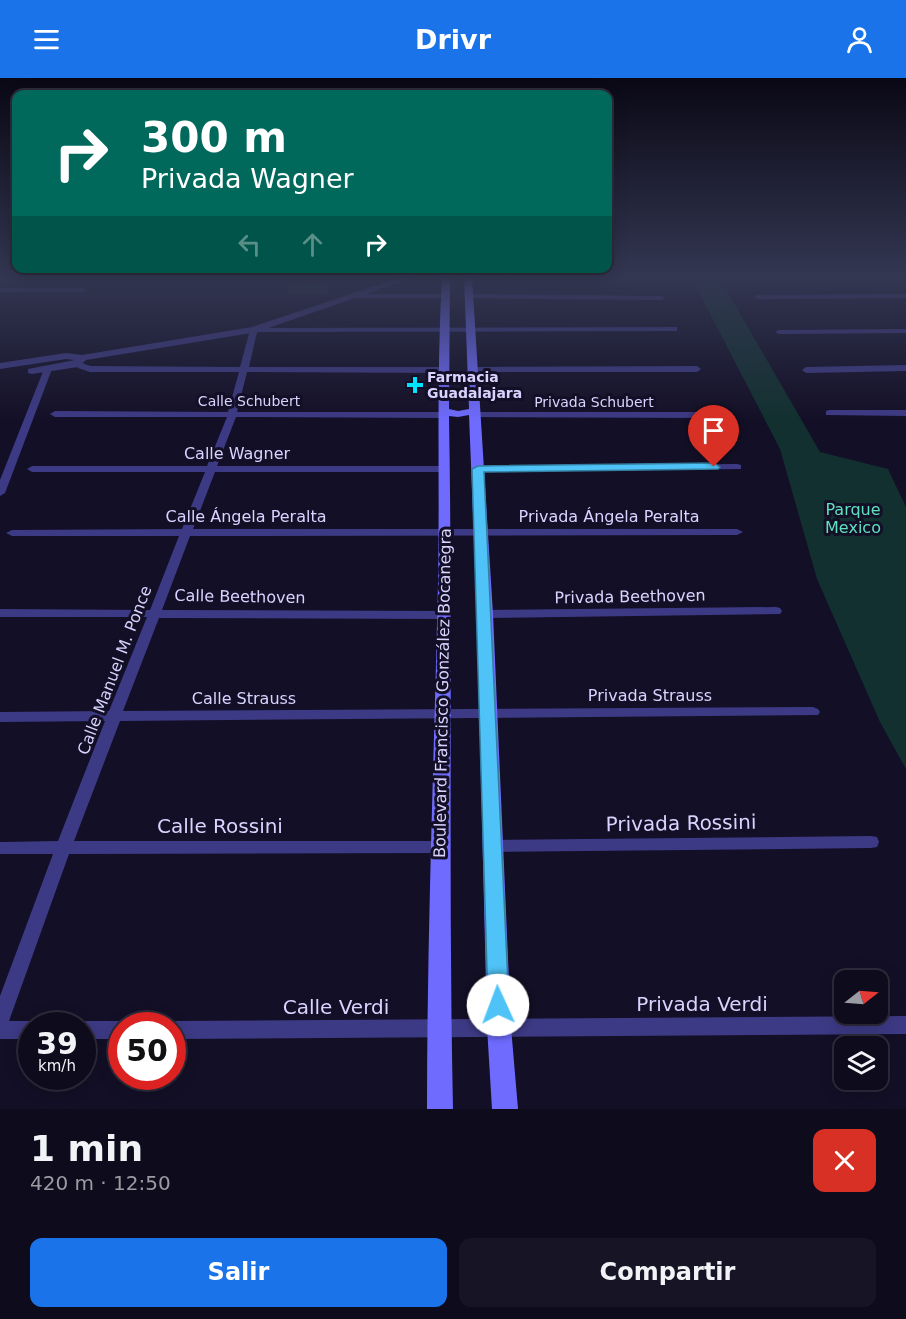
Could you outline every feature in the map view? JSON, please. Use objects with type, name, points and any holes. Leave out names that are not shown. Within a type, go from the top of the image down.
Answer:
[{"type":"main road","name":"Boulevard Francisco González Bocanegra","points":[[440,1109],[440,846],[445,532],[444,325]]},
{"type":"main road","points":[[470,325],[485,614],[499,1027],[505,1109]]},
{"type":"main road","points":[[443,413],[474,413]]},
{"type":"street","points":[[0,374],[48,369],[80,360],[254,330],[268,325]]},
{"type":"street","points":[[254,330],[674,329]]},
{"type":"street","name":"Calle Manuel M. Ponce","points":[[0,1021],[113,717],[209,468],[232,415],[254,330]]},
{"type":"street","points":[[779,332],[906,331]]},
{"type":"street","points":[[0,366],[66,356],[80,360]]},
{"type":"street","points":[[80,360],[81,366],[90,369],[444,370]]},
{"type":"street","points":[[806,370],[906,368]]},
{"type":"street","points":[[0,493],[48,369]]},
{"type":"street","points":[[472,370],[697,369]]},
{"type":"street","name":"Calle Schubert","points":[[55,414],[443,413]]},
{"type":"street","name":"Privada Schubert","points":[[474,413],[713,415]]},
{"type":"street","points":[[829,413],[906,413]]},
{"type":"street","points":[[478,469],[737,466]]},
{"type":"street","name":"Calle Wagner","points":[[32,469],[443,469]]},
{"type":"street","name":"Calle Ángela Peralta","points":[[12,532],[480,532]]},
{"type":"street","name":"Privada Ángela Peralta","points":[[480,532],[737,532]]},
{"type":"street","name":"Privada Beethoven","points":[[485,614],[776,611]]},
{"type":"street","name":"Calle Beethoven","points":[[0,613],[444,615]]},
{"type":"street","name":"Privada Strauss","points":[[488,714],[813,712]]},
{"type":"street","name":"Calle Strauss","points":[[0,717],[488,714]]},
{"type":"street","name":"Privada Rossini","points":[[493,846],[870,842]]},
{"type":"street","name":"Calle Rossini","points":[[0,848],[440,846]]},
{"type":"street","name":"Privada Verdi","points":[[499,1027],[906,1025]]},
{"type":"street","name":"Calle Verdi","points":[[186,1030],[499,1027]]},
{"type":"street","points":[[0,1030],[18,1030]]},
{"type":"green space","name":"Parque Mexico","points":[[716,325],[747,325],[820,452],[888,469],[906,507],[906,769],[880,722],[817,579],[780,449]]},
{"type":"place","name":"Farmacia Guadalajara","points":[[415,385]]},
{"type":"route","points":[[498,1005],[478,469],[714,467]]}]
